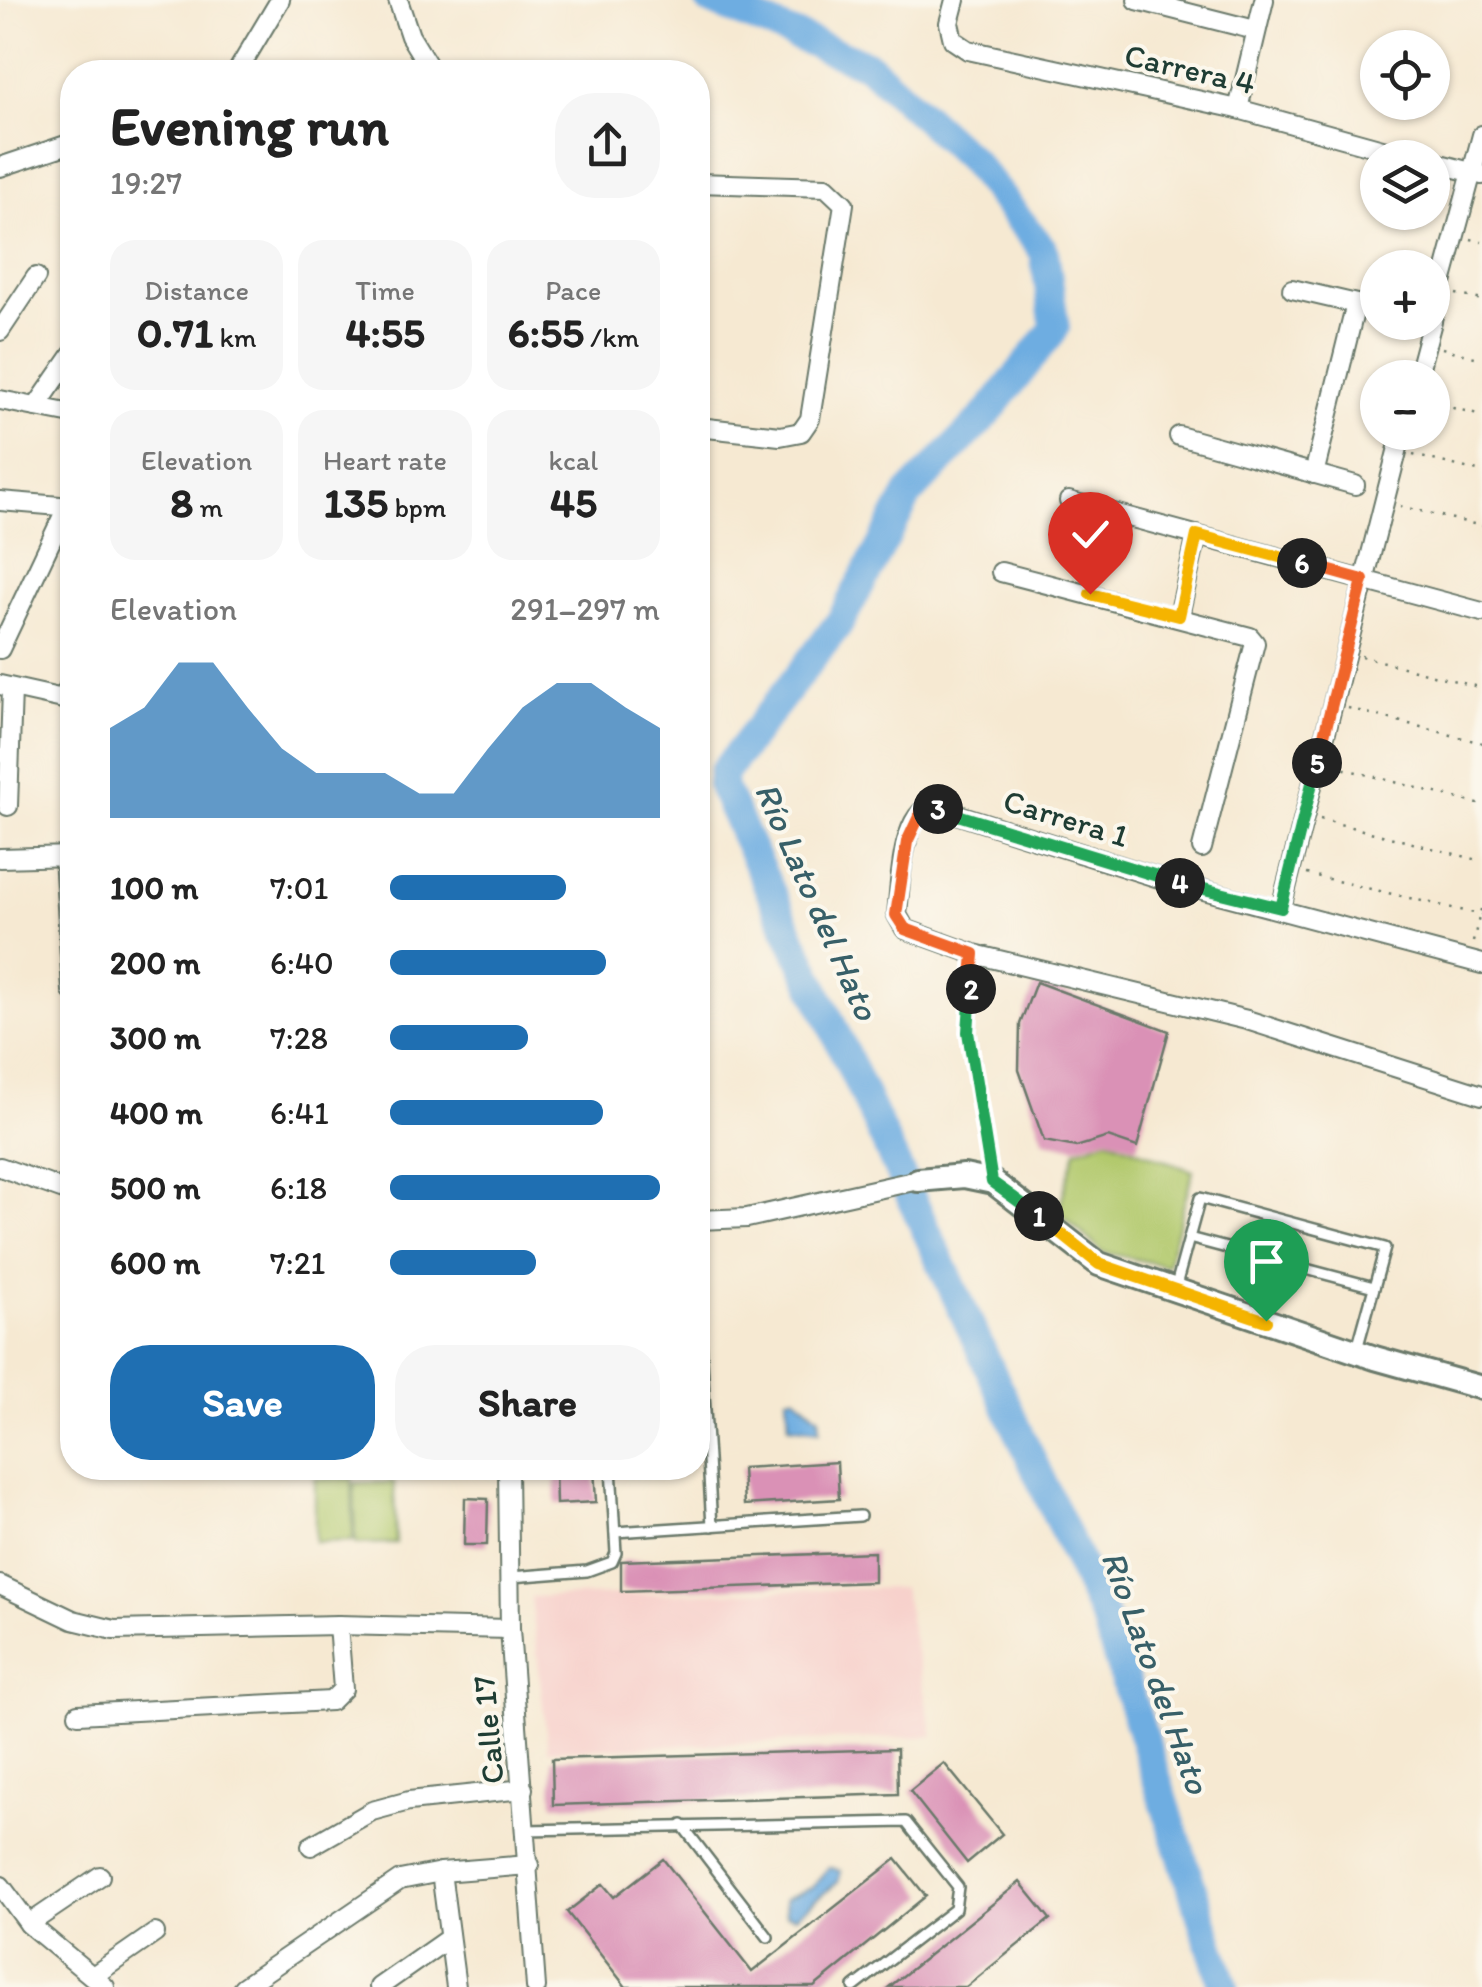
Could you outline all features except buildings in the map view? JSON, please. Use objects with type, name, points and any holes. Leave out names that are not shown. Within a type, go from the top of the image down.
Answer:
[{"type":"street","points":[[243,60],[280,0]]},
{"type":"street","points":[[398,0],[410,36],[425,60]]},
{"type":"street","name":"Carrera 4","points":[[954,0],[949,23],[953,40],[968,50],[1238,109],[1360,143]]},
{"type":"street","points":[[1137,0],[1255,30]]},
{"type":"street","points":[[1238,109],[1264,0]]},
{"type":"street","points":[[1450,259],[1477,174],[1482,136]]},
{"type":"street","points":[[0,168],[60,147]]},
{"type":"street","points":[[1450,167],[1477,174]]},
{"type":"street","points":[[710,183],[826,187],[844,204],[810,419],[800,432],[780,436],[710,428]]},
{"type":"street","points":[[0,331],[36,276]]},
{"type":"street","points":[[1292,289],[1360,305]]},
{"type":"street","points":[[1314,474],[1356,304]]},
{"type":"street","points":[[1422,360],[1427,340]]},
{"type":"street","points":[[36,407],[60,372]]},
{"type":"street","points":[[0,400],[60,412]]},
{"type":"street","points":[[1179,436],[1355,485]]},
{"type":"street","points":[[1281,908],[1398,450]]},
{"type":"street","points":[[0,501],[60,505]]},
{"type":"street","points":[[1069,501],[1482,612]]},
{"type":"street","points":[[0,649],[60,526]]},
{"type":"street","points":[[1179,616],[1197,535]]},
{"type":"street","points":[[1002,572],[1244,633],[1254,643],[1202,848]]},
{"type":"street","points":[[8,806],[6,687],[60,698]]},
{"type":"street","name":"Carrera 1","points":[[974,954],[905,929],[896,915],[907,842],[923,808],[931,806],[1159,878],[1475,962]]},
{"type":"street","points":[[0,858],[60,856]]},
{"type":"street","points":[[974,954],[1246,1020],[1482,1095]]},
{"type":"street","points":[[0,1167],[60,1189]]},
{"type":"street","points":[[710,1220],[747,1218],[918,1180],[964,1176],[992,1182],[1099,1264],[1356,1351],[1482,1388]]},
{"type":"street","name":"Calle 17","points":[[508,1480],[510,1628],[536,1987]]},
{"type":"street","points":[[0,1585],[73,1620],[114,1630],[338,1625],[510,1628]]},
{"type":"street","points":[[78,1714],[331,1702],[342,1688],[338,1625]]},
{"type":"street","points":[[311,1846],[372,1810],[410,1801],[523,1789]]},
{"type":"street","points":[[243,1987],[400,1880],[441,1872],[529,1866]]},
{"type":"street","points":[[441,1872],[456,1987]]},
{"type":"street","points":[[28,1924],[100,1876]]},
{"type":"street","points":[[2,1886],[28,1924],[99,1981],[155,1933]]},
{"type":"street","points":[[379,1987],[450,1938]]},
{"type":"lane","points":[[974,954],[968,1032],[992,1182]]},
{"type":"lane","points":[[1174,1291],[1200,1198],[1384,1248],[1356,1351]]},
{"type":"lane","points":[[1189,1238],[1374,1287]]},
{"type":"lane","points":[[511,1577],[587,1572],[612,1562],[615,1532],[612,1480]]},
{"type":"lane","points":[[709,1480],[712,1526]]},
{"type":"lane","points":[[615,1532],[860,1516]]},
{"type":"lane","points":[[526,1830],[906,1822],[958,1886],[955,1909],[854,1987]]},
{"type":"lane","points":[[682,1825],[768,1938]]},
{"type":"path","points":[[1450,292],[1482,300]]},
{"type":"path","points":[[1426,344],[1482,358]]},
{"type":"path","points":[[1450,407],[1482,415]]},
{"type":"path","points":[[1422,450],[1482,472]]},
{"type":"path","points":[[1384,502],[1482,526]]},
{"type":"path","points":[[1345,652],[1482,688]]},
{"type":"path","points":[[1332,704],[1482,743]]},
{"type":"path","points":[[1318,762],[1482,804]]},
{"type":"path","points":[[1304,815],[1482,861]]},
{"type":"path","points":[[1291,870],[1481,915]]},
{"type":"path","points":[[1475,962],[1482,905]]},
{"type":"shaded area","points":[[903,1588],[933,1736],[548,1750],[531,1597]]},
{"type":"green space","points":[[1108,1139],[1193,1171],[1167,1266],[1102,1252],[1058,1211],[1076,1150]]},
{"type":"green space","points":[[315,1480],[352,1480],[353,1541],[315,1542]]},
{"type":"green space","points":[[394,1482],[396,1543],[356,1544],[354,1483]]},
{"type":"water","points":[[795,1396],[819,1417],[820,1430],[789,1426],[787,1397]]},
{"type":"water","points":[[829,1867],[841,1871],[838,1882],[796,1916],[786,1914],[785,1899],[813,1887]]},
{"type":"waterway","name":"Río Lato del Hato","points":[[709,0],[869,66],[971,160],[1044,251],[1055,328],[987,414],[909,494],[840,622],[723,773],[722,786],[1106,1622],[1224,1987]]},
{"type":"route","points":[[1090,594],[1179,616],[1197,535],[1363,580],[1281,908],[1159,878],[931,806],[923,808],[911,824],[896,915],[905,929],[974,954],[968,1032],[992,1182],[1099,1264],[1266,1321]]}]
